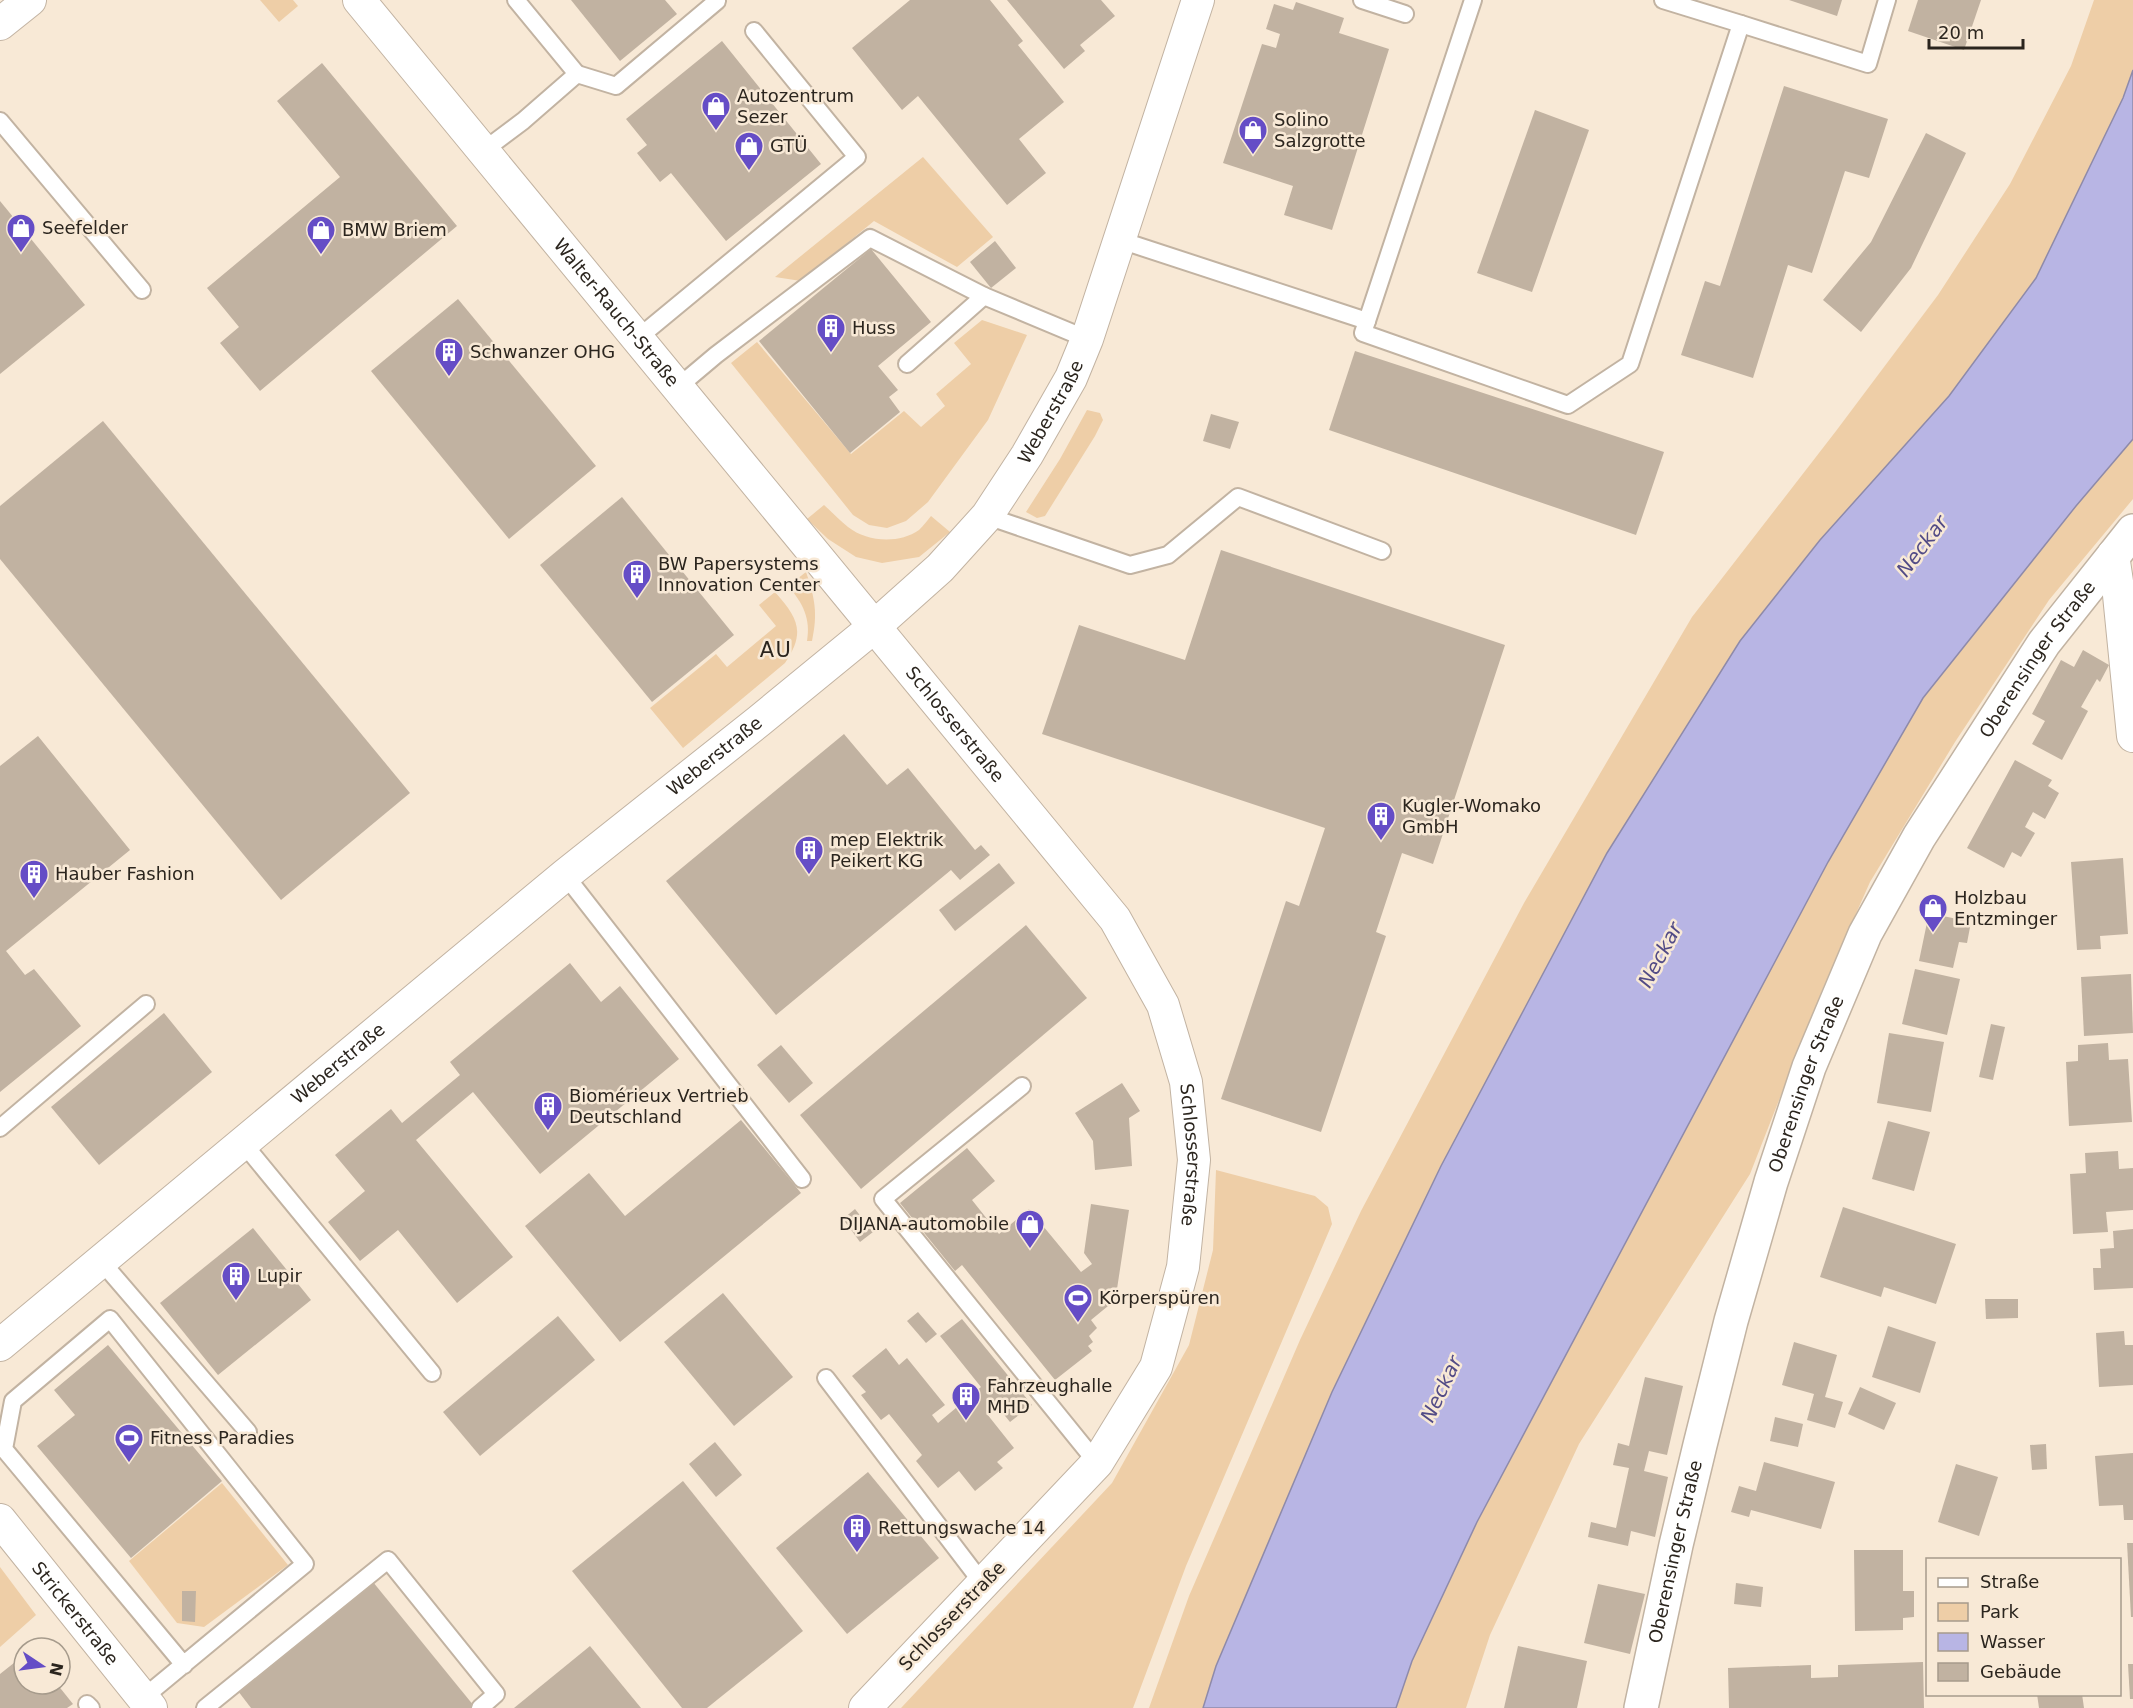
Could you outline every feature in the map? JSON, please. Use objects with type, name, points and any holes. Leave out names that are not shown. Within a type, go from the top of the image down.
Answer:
[{"type":"street","name":"Walter-Rauch-Straße","points":[[359,0],[875,626]]},
{"type":"street","name":"Weberstraße","points":[[0,1345],[565,875],[875,626],[940,568],[987,516],[1027,455],[1071,378],[1087,339],[1198,0]]},
{"type":"street","points":[[2123,543],[2119,595],[2133,736]]},
{"type":"street","name":"Oberensinger Straße","points":[[1641,1708],[1676,1545],[1731,1320],[1771,1182],[1809,1067],[1865,934],[1919,837],[2044,643],[2123,543]]},
{"type":"street","name":"Schlosserstraße","points":[[865,1708],[1097,1463],[1156,1367],[1183,1267],[1194,1160],[1186,1083],[1163,1005],[1115,919],[875,626]]},
{"type":"street","name":"Strickerstraße","points":[[0,1520],[147,1703]]},
{"type":"lane","points":[[516,0],[577,74],[616,86],[717,1]]},
{"type":"lane","points":[[1362,0],[1405,14]]},
{"type":"lane","points":[[1473,0],[1363,333],[1568,405],[1630,364],[1741,24]]},
{"type":"lane","points":[[1663,0],[1868,64],[1887,0]]},
{"type":"lane","points":[[638,338],[857,156],[753,31]]},
{"type":"lane","points":[[483,151],[523,121],[577,74]]},
{"type":"lane","points":[[0,121],[142,290]]},
{"type":"lane","points":[[678,387],[716,355],[870,238],[984,296],[1087,339]]},
{"type":"lane","points":[[1120,240],[1367,321]]},
{"type":"lane","points":[[907,363],[984,296]]},
{"type":"lane","points":[[987,516],[1130,565],[1168,555],[1238,498],[1382,551]]},
{"type":"lane","points":[[565,875],[802,1179]]},
{"type":"lane","points":[[0,1128],[146,1004]]},
{"type":"lane","points":[[1022,1086],[883,1199],[1097,1463]]},
{"type":"lane","points":[[243,1143],[432,1373]]},
{"type":"lane","points":[[101,1261],[248,1432]]},
{"type":"lane","points":[[147,1703],[184,1665],[305,1564],[110,1319],[13,1401],[4,1449],[184,1665]]},
{"type":"lane","points":[[826,1378],[984,1584]]},
{"type":"lane","points":[[205,1708],[388,1560],[496,1694],[480,1708]]},
{"type":"green space","points":[[260,0],[293,0],[298,6],[279,22]]},
{"type":"green space","points":[[2094,0],[2133,0],[2133,70],[2123,98],[2036,278],[1949,396],[1820,540],[1740,641],[1607,853],[1441,1166],[1332,1392],[1216,1666],[1203,1708],[1149,1708],[1189,1596],[1300,1340],[1361,1211],[1524,903],[1692,617],[1938,295],[2010,184],[2071,66]]},
{"type":"green space","points":[[923,157],[993,237],[957,267],[874,221],[801,281],[775,277]]},
{"type":"green space","points":[[982,320],[1027,335],[988,420],[928,502],[906,521],[887,528],[869,525],[853,515],[731,363],[757,342],[851,454],[904,411],[921,427],[945,406],[936,394],[971,364],[954,343]]},
{"type":"green space","points":[[1087,410],[1100,413],[1103,420],[1045,516],[1037,518],[1026,512],[1060,459]]},
{"type":"green space","points":[[2133,439],[2133,499],[2049,600],[1955,742],[1870,882],[1823,988],[1750,1174],[1579,1444],[1490,1635],[1466,1708],[1396,1708],[1412,1661],[1477,1522],[1828,862],[1923,698],[2076,506]]},
{"type":"green space","points":[[824,505],[848,527],[864,536],[883,539],[902,538],[919,530],[931,516],[950,532],[919,557],[882,563],[856,557],[828,539],[807,519]]},
{"type":"green space","points":[[806,572],[815,606],[812,641],[807,641],[808,626],[805,612],[788,586]]},
{"type":"green space","points":[[775,592],[794,618],[797,634],[792,652],[785,663],[683,748],[650,708],[716,654],[727,667],[776,626],[759,605]]},
{"type":"green space","points":[[1216,1170],[1315,1196],[1328,1207],[1332,1224],[1186,1566],[1133,1708],[901,1708],[1112,1483],[1189,1345],[1213,1250]]},
{"type":"green space","points":[[222,1483],[288,1565],[204,1627],[177,1623],[129,1561]]},
{"type":"green space","points":[[0,1567],[36,1615],[0,1647]]},
{"type":"water","name":"Neckar","points":[[2133,70],[2133,439],[2076,506],[1923,698],[1828,862],[1477,1522],[1412,1661],[1396,1708],[1203,1708],[1216,1666],[1332,1392],[1441,1166],[1607,853],[1740,641],[1820,540],[1949,396],[2036,278],[2123,98]]},
{"type":"building","points":[[571,0],[665,0],[677,14],[620,61]]},
{"type":"building","points":[[910,0],[990,0],[1023,41],[1018,45],[1064,102],[1019,139],[1046,173],[1007,205],[918,96],[902,110],[852,48]]},
{"type":"building","points":[[1007,0],[1101,0],[1115,16],[1080,45],[1085,51],[1064,69]]},
{"type":"building","points":[[1789,0],[1842,0],[1837,16]]},
{"type":"building","points":[[1918,0],[1981,0],[1964,50],[1908,31]]},
{"type":"building","points":[[1296,2],[1344,18],[1339,33],[1389,49],[1332,230],[1284,215],[1293,186],[1223,163],[1262,44],[1276,48],[1280,34],[1266,29],[1274,4],[1293,10]]},
{"type":"building","name":"Autozentrum Sezer","points":[[722,41],[821,164],[726,241],[671,173],[660,182],[637,153],[647,145],[626,119]]},
{"type":"building","points":[[322,63],[457,226],[260,391],[220,343],[239,327],[207,288],[340,177],[277,101]]},
{"type":"building","points":[[1784,86],[1888,119],[1869,178],[1845,171],[1812,273],[1788,265],[1753,378],[1681,355],[1705,281],[1720,286]]},
{"type":"building","points":[[1535,110],[1589,130],[1532,292],[1477,273]]},
{"type":"building","points":[[1926,133],[1966,153],[1911,268],[1861,332],[1823,300],[1871,242]]},
{"type":"building","name":"Seefelder","points":[[0,201],[85,305],[0,374]]},
{"type":"building","points":[[995,241],[1016,268],[991,288],[970,262]]},
{"type":"building","name":"Huss","points":[[871,249],[931,322],[878,366],[898,390],[889,397],[900,412],[850,453],[759,341]]},
{"type":"building","points":[[458,299],[596,466],[509,539],[371,371]]},
{"type":"building","points":[[1355,351],[1664,452],[1636,535],[1329,430]]},
{"type":"building","points":[[1211,414],[1239,422],[1230,449],[1203,441]]},
{"type":"building","points":[[103,421],[410,793],[281,900],[0,559],[0,506]]},
{"type":"building","name":"BW Papersystems Innovation Center","points":[[622,497],[734,635],[652,702],[540,565]]},
{"type":"building","name":"Kugler-Womako GmbH","points":[[1221,550],[1505,645],[1433,864],[1402,853],[1376,932],[1386,936],[1321,1132],[1221,1099],[1286,901],[1299,906],[1325,828],[1042,734],[1079,625],[1185,660]]},
{"type":"building","points":[[2083,650],[2109,665],[2100,682],[2097,679],[2081,707],[2088,711],[2062,760],[2032,744],[2045,721],[2032,714],[2061,660],[2074,667]]},
{"type":"building","name":"mep Elektrik Peikert KG","points":[[844,734],[887,785],[908,768],[975,850],[981,845],[990,855],[960,880],[951,870],[776,1015],[666,881]]},
{"type":"building","name":"Hauber Fashion","points":[[38,736],[130,850],[6,951],[25,975],[34,969],[81,1026],[0,1092],[0,766]]},
{"type":"building","points":[[2015,760],[2052,780],[2048,786],[2059,793],[2045,819],[2033,812],[2025,827],[2035,833],[2021,857],[2012,852],[2004,868],[1967,848]]},
{"type":"building","points":[[2123,858],[2128,934],[2100,936],[2101,949],[2077,950],[2071,862]]},
{"type":"building","points":[[999,863],[1015,883],[955,931],[939,910]]},
{"type":"building","points":[[1929,913],[1971,922],[1967,943],[1959,942],[1953,968],[1919,961]]},
{"type":"building","points":[[1026,925],[1087,998],[861,1189],[800,1115]]},
{"type":"building","name":"Biomérieux Vertrieb Deutschland","points":[[570,963],[601,1002],[620,986],[679,1059],[540,1174],[473,1092],[416,1140],[513,1257],[457,1303],[398,1230],[360,1261],[328,1222],[365,1191],[335,1155],[391,1109],[402,1123],[460,1075],[450,1062]]},
{"type":"building","points":[[1915,969],[1960,979],[1947,1035],[1902,1024]]},
{"type":"building","points":[[2131,974],[2133,1033],[2084,1036],[2081,977]]},
{"type":"building","points":[[164,1013],[212,1072],[99,1165],[51,1107]]},
{"type":"building","points":[[1991,1024],[2005,1027],[1993,1080],[1979,1077]]},
{"type":"building","points":[[1889,1033],[1944,1042],[1931,1112],[1877,1103]]},
{"type":"building","points":[[2108,1043],[2109,1060],[2128,1059],[2132,1122],[2069,1126],[2066,1062],[2078,1061],[2078,1045]]},
{"type":"building","points":[[781,1045],[813,1083],[789,1103],[757,1065]]},
{"type":"building","points":[[1122,1083],[1140,1111],[1129,1118],[1132,1166],[1095,1170],[1093,1141],[1075,1113]]},
{"type":"building","points":[[741,1120],[801,1193],[620,1342],[525,1226],[589,1173],[625,1216]]},
{"type":"building","points":[[1888,1121],[1930,1132],[1914,1191],[1872,1179]]},
{"type":"building","points":[[967,1148],[995,1181],[972,1200],[999,1234],[1029,1209],[1081,1272],[1092,1264],[1084,1253],[1091,1204],[1129,1210],[1117,1289],[1103,1300],[1108,1306],[1091,1320],[1097,1328],[1089,1336],[1093,1342],[1088,1346],[1092,1351],[1055,1380],[962,1265],[955,1271],[900,1203]]},
{"type":"building","points":[[2118,1151],[2119,1169],[2133,1168],[2133,1210],[2106,1212],[2108,1232],[2073,1234],[2070,1174],[2086,1173],[2085,1153]]},
{"type":"building","points":[[1843,1207],[1956,1244],[1936,1304],[1884,1287],[1881,1297],[1820,1277]]},
{"type":"building","points":[[855,1209],[873,1232],[860,1242],[843,1219]]},
{"type":"building","name":"Lupir","points":[[253,1228],[311,1300],[218,1375],[160,1303]]},
{"type":"building","points":[[2133,1229],[2133,1288],[2094,1290],[2093,1268],[2101,1268],[2100,1249],[2114,1248],[2113,1231]]},
{"type":"building","points":[[723,1293],[793,1377],[734,1426],[664,1342]]},
{"type":"building","points":[[1985,1299],[2018,1299],[2018,1318],[1986,1319]]},
{"type":"building","points":[[918,1312],[937,1334],[926,1343],[907,1321]]},
{"type":"building","points":[[558,1316],[595,1360],[480,1456],[443,1412]]},
{"type":"building","name":"Fahrzeughalle MHD","points":[[962,1319],[1032,1405],[1010,1422],[997,1406],[987,1414],[1014,1448],[997,1462],[1003,1468],[975,1491],[959,1471],[938,1488],[916,1461],[922,1455],[889,1414],[881,1420],[861,1395],[866,1392],[852,1376],[886,1348],[899,1365],[907,1358],[945,1405],[932,1415],[938,1423],[981,1387],[940,1336]]},
{"type":"building","points":[[1888,1326],[1936,1342],[1920,1393],[1872,1377]]},
{"type":"building","points":[[2124,1331],[2125,1345],[2133,1345],[2133,1385],[2099,1387],[2096,1333]]},
{"type":"building","points":[[1794,1342],[1837,1355],[1825,1397],[1843,1402],[1835,1428],[1807,1420],[1814,1394],[1782,1385]]},
{"type":"building","name":"Fitness Paradies","points":[[108,1345],[222,1481],[131,1558],[37,1446],[75,1415],[54,1390]]},
{"type":"building","points":[[1645,1377],[1683,1386],[1667,1455],[1649,1451],[1644,1471],[1668,1477],[1655,1537],[1631,1531],[1628,1546],[1588,1537],[1591,1522],[1616,1528],[1629,1468],[1613,1465],[1618,1443],[1629,1446]]},
{"type":"building","points":[[1860,1387],[1896,1403],[1884,1430],[1848,1414]]},
{"type":"building","points":[[1775,1417],[1803,1424],[1798,1447],[1770,1441]]},
{"type":"building","points":[[715,1442],[742,1475],[716,1497],[689,1464]]},
{"type":"building","points":[[2046,1444],[2047,1469],[2032,1470],[2030,1445]]},
{"type":"building","points":[[2133,1453],[2133,1520],[2124,1520],[2123,1505],[2099,1506],[2095,1456]]},
{"type":"building","points":[[1764,1462],[1835,1482],[1821,1529],[1751,1510],[1749,1517],[1731,1512],[1739,1486],[1756,1491]]},
{"type":"building","points":[[1956,1464],[1998,1477],[1979,1536],[1938,1522]]},
{"type":"building","name":"Rettungswache 14","points":[[868,1472],[939,1558],[847,1634],[776,1548]]},
{"type":"building","points":[[683,1481],[803,1631],[707,1708],[682,1708],[572,1571]]},
{"type":"building","points":[[2127,1543],[2133,1543],[2133,1617],[2131,1617]]},
{"type":"building","points":[[1854,1550],[1903,1550],[1903,1591],[1914,1591],[1914,1617],[1903,1618],[1903,1630],[1855,1631]]},
{"type":"building","points":[[373,1582],[474,1706],[472,1708],[251,1708],[238,1691]]},
{"type":"building","points":[[1736,1583],[1763,1587],[1761,1607],[1734,1604]]},
{"type":"building","points":[[1598,1584],[1645,1594],[1630,1654],[1584,1643]]},
{"type":"building","points":[[182,1591],[196,1591],[195,1622],[182,1621]]},
{"type":"building","points":[[590,1646],[641,1708],[514,1708]]},
{"type":"building","points":[[1518,1646],[1587,1661],[1577,1708],[1504,1708]]},
{"type":"building","points":[[1923,1662],[1924,1708],[1729,1708],[1728,1668],[1811,1665],[1811,1678],[1838,1677],[1838,1665]]},
{"type":"building","points":[[12,1664],[12,1696],[67,1696],[73,1704],[67,1708],[0,1708],[0,1674]]},
{"type":"building","points":[[2128,1664],[2133,1664],[2133,1699],[2130,1699]]},
{"type":"building","points":[[2037,1696],[2082,1696],[2084,1708],[2039,1708]]},
{"type":"place","name":"Autozentrum Sezer","points":[[716,132]]},
{"type":"place","name":"Solino Salzgrotte","points":[[1253,156]]},
{"type":"place","name":"GTÜ","points":[[749,172]]},
{"type":"place","name":"Seefelder","points":[[21,254]]},
{"type":"place","name":"BMW Briem","points":[[321,256]]},
{"type":"place","name":"Huss","points":[[831,354]]},
{"type":"place","name":"Schwanzer OHG","points":[[449,378]]},
{"type":"place","name":"BW Papersystems Innovation Center","points":[[637,600]]},
{"type":"place","name":"Kugler-Womako GmbH","points":[[1381,842]]},
{"type":"place","name":"mep Elektrik Peikert KG","points":[[809,876]]},
{"type":"place","name":"Hauber Fashion","points":[[34,900]]},
{"type":"place","name":"Holzbau Entzminger","points":[[1933,934]]},
{"type":"place","name":"Biomérieux Vertrieb Deutschland","points":[[548,1132]]},
{"type":"place","name":"DIJANA-automobile","points":[[1030,1250]]},
{"type":"place","name":"Lupir","points":[[236,1302]]},
{"type":"place","name":"Körperspüren","points":[[1078,1324]]},
{"type":"place","name":"Fahrzeughalle MHD","points":[[966,1422]]},
{"type":"place","name":"Fitness Paradies","points":[[129,1464]]},
{"type":"place","name":"Rettungswache 14","points":[[857,1554]]},
{"type":"district","name":"AU","points":[[776,650]]}]
